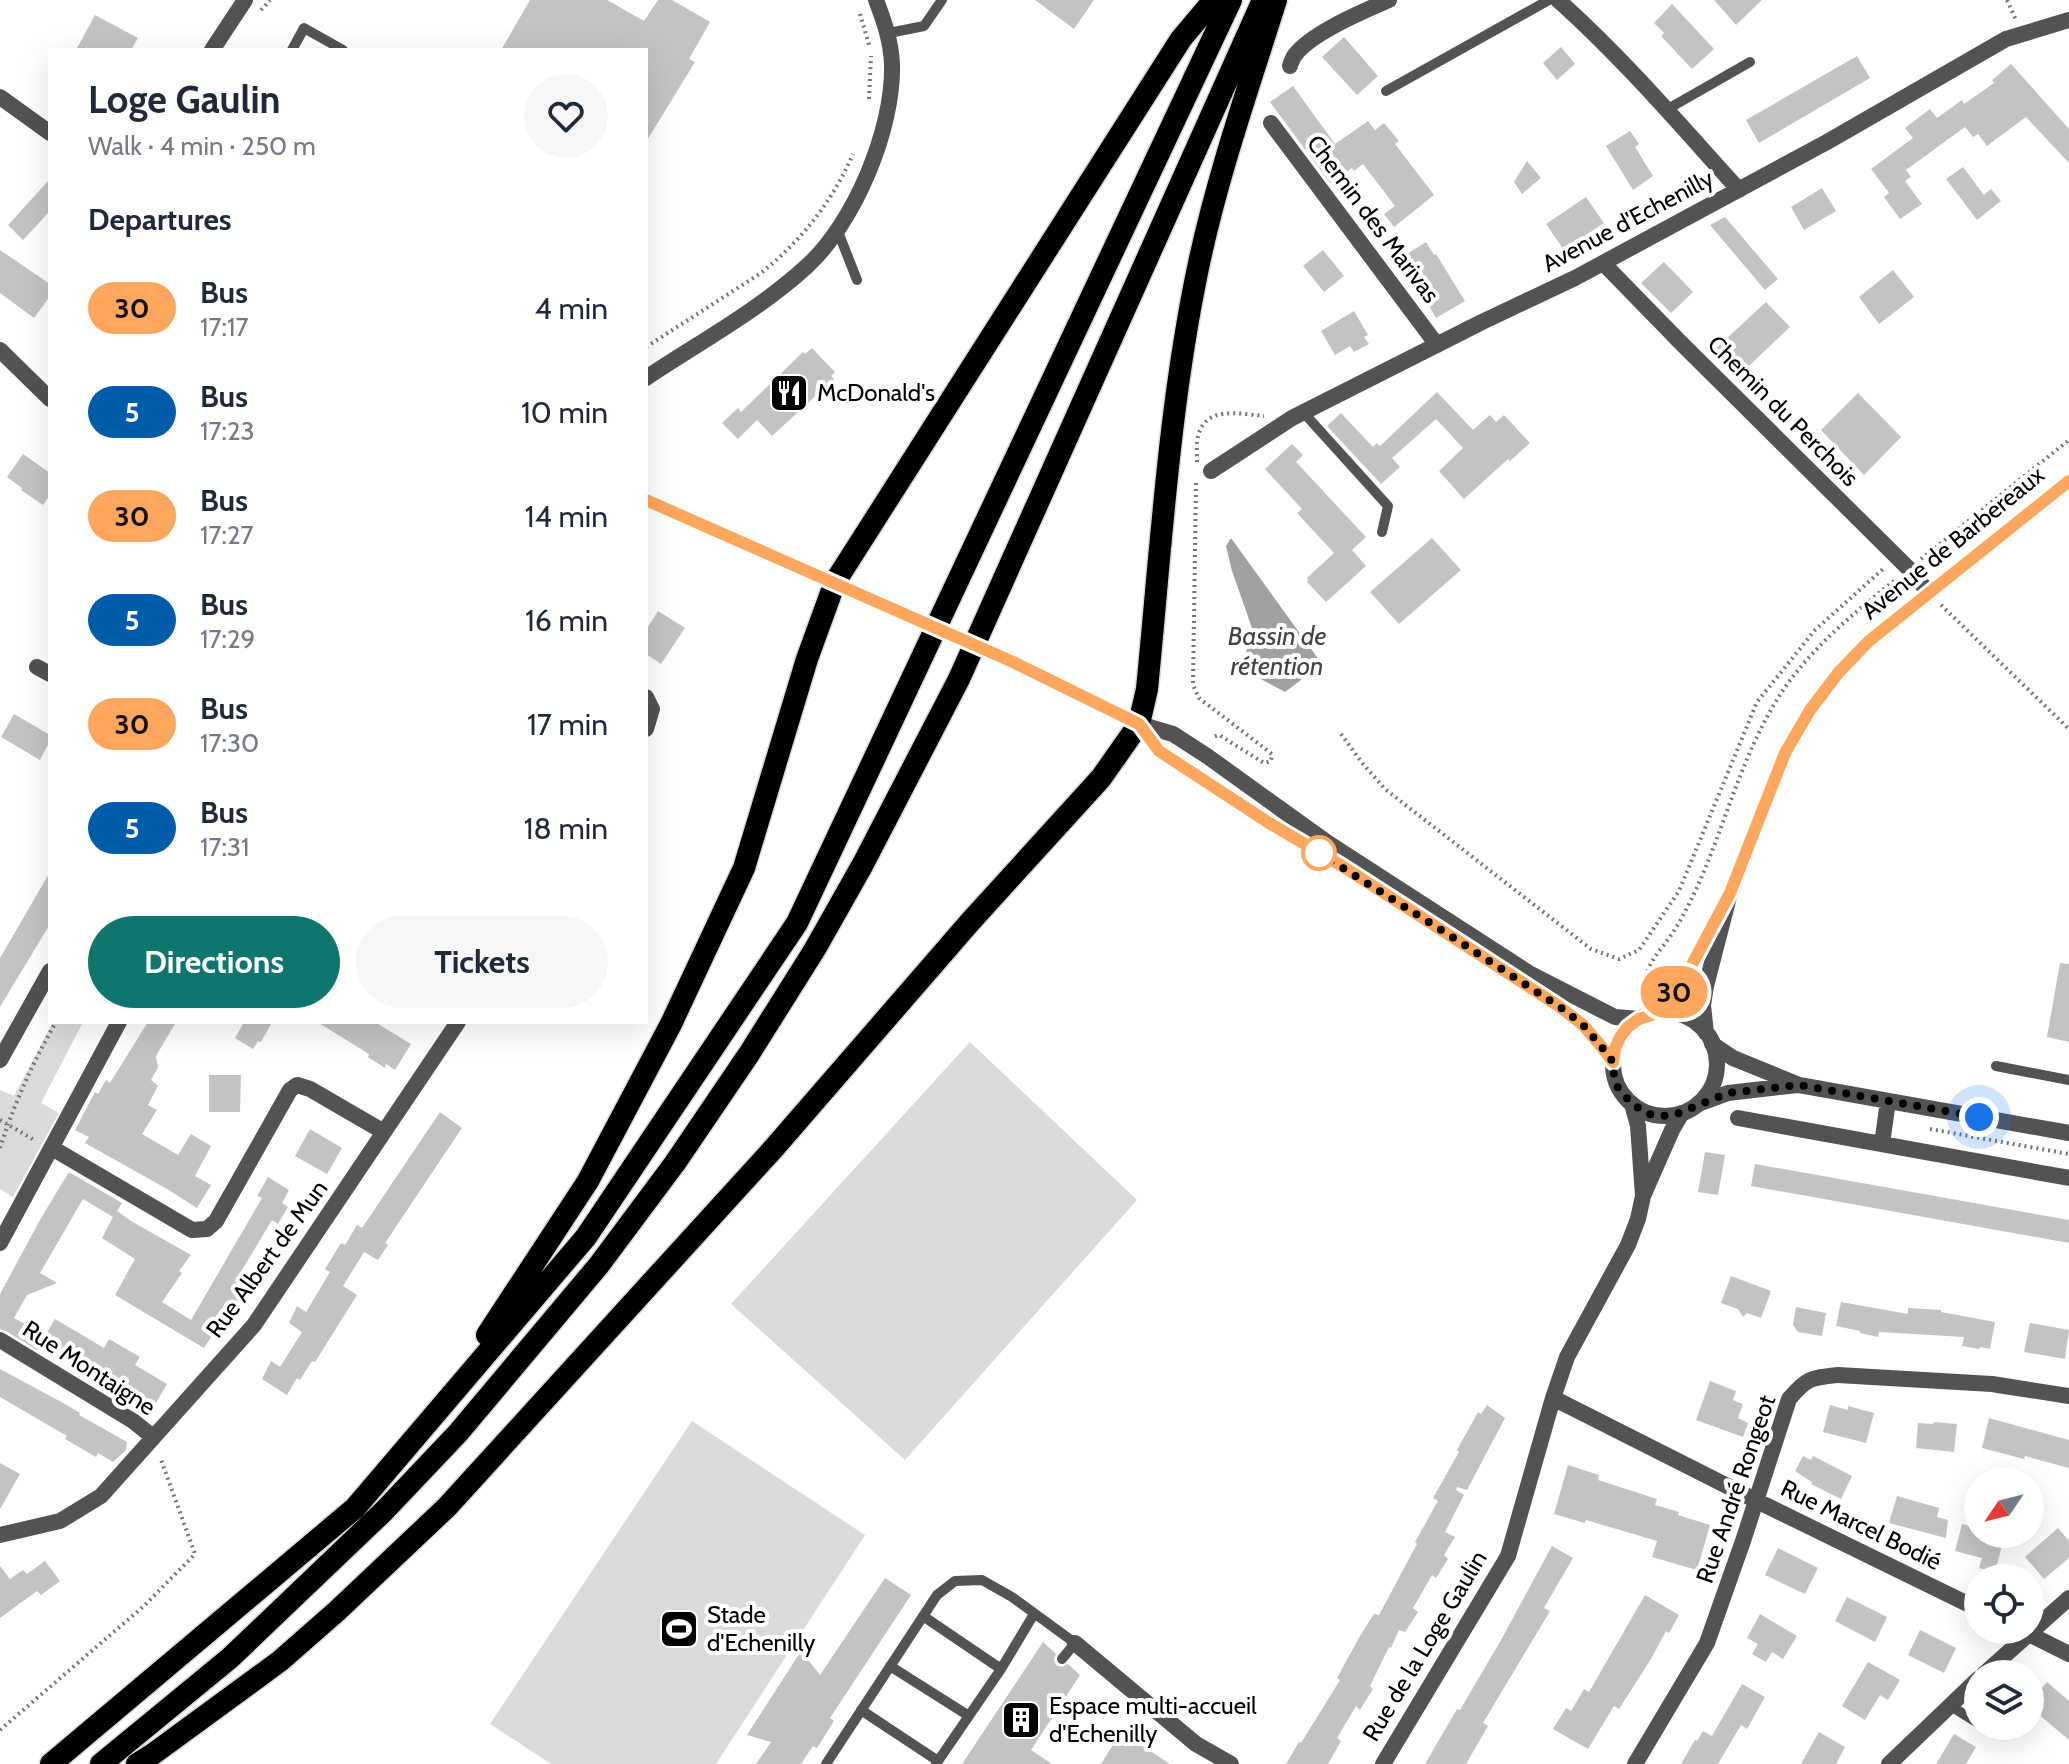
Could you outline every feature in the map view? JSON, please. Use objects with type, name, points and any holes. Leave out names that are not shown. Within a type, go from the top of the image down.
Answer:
[{"type":"highway","points":[[436,1412],[588,1181],[671,1024],[744,868],[807,659],[835,582],[1181,39],[1214,0]]},
{"type":"highway","points":[[51,1764],[355,1508],[586,1237],[797,923],[1231,0]]},
{"type":"highway","points":[[101,1764],[254,1636],[384,1511],[458,1433],[599,1265],[675,1163],[749,1054],[815,949],[863,864],[959,679],[1263,0]]},
{"type":"highway","points":[[137,1764],[280,1661],[447,1507],[774,1148],[970,922],[1101,778],[1139,724],[1147,689],[1175,396],[1198,267],[1227,157],[1276,0]]},
{"type":"street","points":[[213,48],[245,0]]},
{"type":"street","points":[[648,377],[784,286],[809,265],[837,229],[857,196],[885,126],[892,66],[889,33],[876,0]]},
{"type":"street","points":[[1558,0],[1739,190]]},
{"type":"street","points":[[1290,66],[1294,55],[1313,39],[1376,2]]},
{"type":"street","name":"Avenue d'Echenilly","points":[[1204,469],[1298,415],[1603,263],[2006,39],[2069,20]]},
{"type":"street","points":[[0,97],[48,132]]},
{"type":"street","name":"Chemin des Marivas","points":[[1271,123],[1437,345]]},
{"type":"street","name":"Chemin du Perchois","points":[[1603,263],[1897,557],[1929,593]]},
{"type":"street","points":[[0,350],[48,397]]},
{"type":"street","name":"Avenue de Barbereaux","points":[[1709,1039],[1703,1005],[1708,973],[1730,893],[1785,753],[1810,710],[1839,672],[1869,641],[2069,481]]},
{"type":"street","points":[[648,501],[1013,662],[1139,724],[1173,734],[1328,843],[1529,973],[1615,1017],[1639,1019]]},
{"type":"street","points":[[1139,724],[1159,751],[1560,1007],[1583,1025],[1613,1062]]},
{"type":"street","name":"Avenue de Barbereaux","points":[[1661,1012],[1688,972],[1730,893]]},
{"type":"street","points":[[0,1060],[48,975]]},
{"type":"street","points":[[1799,1085],[1728,1093],[1682,1113],[1648,1114],[1632,1104],[1618,1088],[1614,1076],[1615,1049],[1620,1037],[1639,1019],[1661,1012],[1674,1013],[1697,1024],[1709,1039],[1733,1058],[1799,1085],[2069,1133]]},
{"type":"street","points":[[0,1243],[47,1146],[118,1024]]},
{"type":"street","name":"Rue Albert de Mun","points":[[0,1535],[60,1521],[101,1496],[254,1325],[457,1024]]},
{"type":"street","points":[[1698,1104],[1707,1095],[1716,1070],[1716,1057],[1709,1039]]},
{"type":"street","points":[[47,1146],[192,1230],[207,1229],[216,1221],[290,1090],[297,1085],[310,1089],[384,1132]]},
{"type":"street","points":[[1882,1144],[1888,1101]]},
{"type":"street","name":"Rue de la Loge Gaulin","points":[[1632,1104],[1638,1126],[1643,1196]]},
{"type":"street","name":"Rue de la Loge Gaulin","points":[[1383,1764],[1508,1556],[1567,1357],[1628,1245],[1643,1196],[1682,1113]]},
{"type":"street","points":[[1738,1118],[2069,1178]]},
{"type":"street","name":"Rue Montaigne","points":[[0,1341],[133,1421],[153,1437]]},
{"type":"street","name":"Rue André Rongeot","points":[[1635,1764],[1707,1643],[1789,1399],[1803,1383],[1818,1377],[1838,1375],[1992,1384],[2069,1396]]},
{"type":"street","name":"Rue Marcel Bodié","points":[[1553,1398],[1964,1602]]},
{"type":"street","points":[[2044,1617],[2069,1598]]},
{"type":"street","points":[[2044,1642],[2069,1654]]},
{"type":"street","points":[[1075,1643],[1196,1744],[1231,1764]]},
{"type":"street","points":[[1998,1660],[2013,1644]]},
{"type":"street","points":[[1889,1764],[1964,1692]]},
{"type":"lane","points":[[889,33],[924,26],[942,0]]},
{"type":"lane","points":[[1386,91],[1549,0]]},
{"type":"lane","points":[[293,48],[304,28],[339,48]]},
{"type":"lane","points":[[1666,110],[1750,62]]},
{"type":"lane","points":[[837,229],[857,280]]},
{"type":"lane","points":[[1298,415],[1388,506],[1382,532]]},
{"type":"lane","points":[[1996,1066],[2069,1080]]},
{"type":"lane","points":[[829,1763],[937,1595],[955,1581],[982,1580],[1012,1597],[1075,1643],[1062,1659]]},
{"type":"lane","points":[[861,1710],[937,1763],[1034,1614]]},
{"type":"lane","points":[[923,1616],[1001,1669]]},
{"type":"lane","points":[[890,1666],[969,1716]]},
{"type":"lane","points":[[1949,1705],[1964,1714]]},
{"type":"path","points":[[857,5],[871,52],[869,104]]},
{"type":"path","points":[[648,346],[761,273],[799,239],[843,178],[858,145]]},
{"type":"path","points":[[1204,469],[1197,437],[1203,424],[1213,416],[1225,413],[1298,415]]},
{"type":"path","points":[[1196,484],[1193,685],[1199,698],[1272,754],[1271,761],[1264,763],[1219,735],[1214,736],[1200,751]]},
{"type":"path","points":[[1341,734],[1385,789],[1591,949],[1619,959],[1639,950],[1679,891],[1757,702],[1815,630],[1897,557]]},
{"type":"path","points":[[1929,593],[2069,729]]},
{"type":"path","points":[[0,1148],[28,1076],[55,1024]]},
{"type":"path","points":[[0,1120],[47,1146]]},
{"type":"path","points":[[0,1730],[145,1605],[195,1554],[153,1437]]},
{"type":"shaded area","points":[[52,1024],[82,1024],[41,1103],[59,1113],[13,1197],[0,1189],[0,1090],[14,1096]]},
{"type":"shaded area","points":[[970,1042],[1137,1200],[905,1460],[731,1304]]},
{"type":"shaded area","name":"Stade d'Echenilly","points":[[692,1421],[865,1535],[716,1764],[551,1764],[490,1724]]},
{"type":"water","name":"Bassin de rétention","points":[[1231,538],[1322,664],[1285,692],[1242,669],[1252,628],[1226,546]]},
{"type":"building","points":[[530,0],[607,0],[644,21],[658,0],[672,0],[710,22],[689,59],[695,62],[648,139],[648,48],[502,48]]},
{"type":"building","points":[[1035,0],[1094,0],[1074,29]]},
{"type":"building","points":[[1714,0],[1762,0],[1736,25]]},
{"type":"building","points":[[1672,4],[1714,49],[1692,69],[1661,36],[1664,33],[1654,23]]},
{"type":"building","points":[[95,15],[138,38],[132,48],[77,48]]},
{"type":"building","points":[[1344,37],[1378,76],[1357,95],[1322,57]]},
{"type":"building","points":[[1561,47],[1575,64],[1557,80],[1543,63]]},
{"type":"building","points":[[1857,56],[1870,78],[1759,143],[1746,120]]},
{"type":"building","points":[[2011,64],[2069,129],[2069,163],[2026,117],[1987,146],[1978,134],[1973,137],[1965,127],[1906,170],[1911,177],[1905,181],[1922,204],[1900,219],[1884,197],[1889,193],[1871,169],[1913,138],[1905,128],[1930,109],[1937,118],[1962,100],[1964,104],[1994,83],[1992,80]]},
{"type":"building","points":[[1293,86],[1335,144],[1368,121],[1375,130],[1384,123],[1399,141],[1395,144],[1434,195],[1394,227],[1384,214],[1395,206],[1363,164],[1330,183],[1270,102]]},
{"type":"building","points":[[1630,131],[1639,144],[1635,147],[1653,176],[1633,190],[1606,146]]},
{"type":"building","points":[[1527,161],[1541,178],[1522,194],[1514,182]]},
{"type":"building","points":[[1963,167],[1984,195],[1991,189],[2001,201],[1977,220],[1946,179]]},
{"type":"building","points":[[48,181],[48,213],[23,240],[8,225]]},
{"type":"building","points":[[1822,188],[1836,211],[1804,230],[1791,207]]},
{"type":"building","points":[[1586,197],[1604,223],[1564,250],[1546,224]]},
{"type":"building","points":[[1725,217],[1778,279],[1765,290],[1710,225]]},
{"type":"building","points":[[1426,242],[1465,301],[1436,318],[1408,270],[1414,267],[1407,254]]},
{"type":"building","points":[[0,250],[48,283],[48,299],[34,318],[0,293]]},
{"type":"building","points":[[1323,250],[1344,276],[1324,292],[1303,266]]},
{"type":"building","points":[[1664,262],[1693,292],[1671,313],[1641,283]]},
{"type":"building","points":[[1893,270],[1914,297],[1879,324],[1859,297]]},
{"type":"building","points":[[1766,302],[1790,327],[1736,378],[1711,353]]},
{"type":"building","points":[[1354,311],[1368,335],[1364,337],[1369,344],[1354,352],[1350,346],[1335,355],[1321,331]]},
{"type":"building","name":"McDonald's","points":[[812,348],[835,372],[831,376],[834,379],[772,436],[757,420],[738,439],[722,423],[738,408],[741,412],[803,352],[805,354]]},
{"type":"building","points":[[1437,392],[1473,430],[1490,415],[1496,422],[1504,415],[1530,443],[1464,499],[1439,471],[1463,448],[1436,419],[1392,458],[1400,467],[1381,484],[1327,426],[1341,413],[1373,447],[1377,443],[1380,446]]},
{"type":"building","points":[[1858,393],[1901,437],[1864,475],[1821,430]]},
{"type":"building","points":[[1292,444],[1303,455],[1296,462],[1366,537],[1352,550],[1366,566],[1326,602],[1307,582],[1307,578],[1334,553],[1297,513],[1302,509],[1265,469]]},
{"type":"building","points":[[23,454],[48,472],[48,498],[43,505],[7,477]]},
{"type":"building","points":[[1432,538],[1461,570],[1399,624],[1370,592]]},
{"type":"building","points":[[658,611],[685,628],[661,664],[648,655],[648,627]]},
{"type":"building","points":[[14,714],[48,734],[48,745],[40,760],[1,737]]},
{"type":"building","points":[[48,875],[48,927],[0,1007],[0,958]]},
{"type":"building","points":[[2060,963],[2069,964],[2069,1042],[2047,1037]]},
{"type":"building","points":[[147,1024],[175,1024],[156,1056],[158,1067],[151,1080],[158,1086],[148,1105],[157,1110],[142,1134],[178,1155],[191,1134],[211,1146],[195,1176],[211,1185],[197,1208],[85,1143],[89,1137],[75,1130],[95,1092],[98,1094],[106,1080],[110,1083]]},
{"type":"building","points":[[243,1024],[271,1024],[261,1042],[258,1041],[253,1049],[235,1038]]},
{"type":"building","points":[[320,1024],[378,1024],[411,1044],[395,1070],[386,1064],[385,1068],[368,1057],[369,1054]]},
{"type":"building","points":[[209,1075],[241,1075],[240,1112],[209,1112]]},
{"type":"building","points":[[440,1112],[462,1128],[385,1243],[388,1245],[378,1260],[364,1252],[343,1286],[357,1295],[315,1362],[312,1361],[300,1380],[297,1378],[287,1395],[262,1379],[271,1361],[280,1367],[302,1332],[289,1323],[297,1306],[306,1312],[330,1272],[325,1269],[341,1243],[345,1245],[357,1225],[362,1228]]},
{"type":"building","points":[[310,1129],[342,1148],[327,1174],[295,1156]]},
{"type":"building","points":[[1705,1152],[1725,1155],[1718,1195],[1698,1192]]},
{"type":"building","points":[[1755,1164],[2069,1220],[2069,1243],[1751,1186]]},
{"type":"building","points":[[69,1172],[122,1203],[117,1211],[131,1221],[191,1255],[162,1302],[191,1320],[262,1198],[257,1196],[268,1177],[289,1190],[282,1203],[288,1207],[278,1224],[272,1220],[242,1270],[248,1273],[239,1288],[245,1291],[236,1306],[230,1302],[204,1348],[115,1295],[135,1259],[102,1238],[113,1217],[83,1199],[40,1273],[57,1283],[27,1295],[14,1318],[46,1335],[37,1350],[0,1329],[0,1294]]},
{"type":"building","points":[[1731,1276],[1771,1291],[1761,1318],[1747,1313],[1743,1317],[1738,1309],[1721,1303]]},
{"type":"building","points":[[1841,1302],[1908,1314],[1908,1308],[1941,1310],[1995,1322],[1990,1349],[1962,1346],[1964,1337],[1879,1332],[1878,1337],[1836,1326]]},
{"type":"building","points":[[1796,1307],[1826,1313],[1822,1336],[1798,1332],[1793,1325]]},
{"type":"building","points":[[55,1319],[104,1348],[109,1339],[140,1357],[135,1365],[167,1384],[154,1406],[42,1341]]},
{"type":"building","points":[[2030,1323],[2069,1330],[2065,1359],[2024,1352]]},
{"type":"building","points":[[0,1369],[127,1442],[126,1450],[113,1462],[98,1453],[96,1457],[65,1439],[67,1436],[0,1397]]},
{"type":"building","points":[[1710,1381],[1736,1391],[1733,1400],[1743,1404],[1738,1418],[1748,1423],[1743,1437],[1696,1420]]},
{"type":"building","points":[[1487,1405],[1505,1418],[1467,1490],[1457,1487],[1456,1490],[1464,1495],[1445,1532],[1455,1537],[1444,1555],[1448,1559],[1436,1578],[1432,1575],[1413,1608],[1418,1612],[1405,1632],[1399,1630],[1389,1647],[1370,1686],[1373,1689],[1360,1710],[1356,1706],[1337,1738],[1341,1741],[1328,1764],[1286,1764],[1340,1680],[1337,1678],[1360,1636],[1374,1614],[1379,1615],[1438,1501],[1433,1498],[1459,1452],[1457,1450],[1478,1412],[1481,1414]]},
{"type":"building","points":[[1830,1405],[1874,1413],[1866,1443],[1823,1432]]},
{"type":"building","points":[[1989,1418],[2069,1440],[2069,1468],[1982,1448]]},
{"type":"building","points":[[1918,1423],[1957,1424],[1954,1452],[1916,1448]]},
{"type":"building","points":[[1803,1456],[1811,1460],[1813,1456],[1852,1476],[1841,1499],[1811,1484],[1795,1471]]},
{"type":"building","points":[[0,1463],[20,1474],[0,1509]]},
{"type":"building","points":[[1568,1465],[1599,1475],[1598,1480],[1657,1499],[1655,1505],[1710,1525],[1697,1570],[1652,1557],[1657,1541],[1554,1514]]},
{"type":"building","points":[[1897,1496],[1939,1508],[1937,1517],[1948,1520],[1946,1538],[1889,1523]]},
{"type":"building","points":[[1962,1524],[1964,1548],[2001,1548],[1997,1564],[1980,1564],[1982,1558],[1955,1551]]},
{"type":"building","points":[[2058,1528],[2069,1541],[2069,1558],[2044,1579],[2044,1564],[2031,1564],[2025,1557],[2035,1548],[2044,1548],[2044,1540]]},
{"type":"building","points":[[1552,1546],[1573,1558],[1544,1608],[1550,1611],[1483,1723],[1488,1726],[1466,1764],[1425,1764],[1501,1640]]},
{"type":"building","points":[[1778,1548],[1818,1568],[1805,1594],[1765,1575]]},
{"type":"building","points":[[45,1561],[60,1581],[41,1595],[37,1591],[0,1618],[0,1566],[10,1579],[23,1570],[27,1574]]},
{"type":"building","points":[[885,1578],[911,1595],[830,1718],[834,1721],[817,1748],[813,1746],[801,1764],[756,1764],[771,1742],[747,1735],[801,1651],[820,1675]]},
{"type":"building","points":[[1645,1595],[1679,1615],[1619,1709],[1614,1706],[1588,1749],[1553,1729],[1566,1708],[1571,1711],[1584,1689],[1589,1692]]},
{"type":"building","points":[[1847,1597],[1887,1617],[1875,1642],[1835,1621]]},
{"type":"building","points":[[1760,1614],[1797,1636],[1783,1659],[1772,1652],[1766,1662],[1752,1654],[1758,1644],[1747,1638]]},
{"type":"building","points":[[1920,1630],[1956,1648],[1944,1673],[1908,1655]]},
{"type":"building","name":"Espace multi-accueil d'Echenilly","points":[[1043,1642],[1056,1654],[1056,1665],[1062,1667],[1068,1664],[1080,1675],[1031,1750],[1052,1764],[962,1764]]},
{"type":"building","points":[[1868,1662],[1900,1680],[1888,1700],[1880,1695],[1865,1720],[1842,1706]]},
{"type":"building","points":[[2047,1682],[2069,1701],[2069,1740],[2044,1719],[2044,1685]]},
{"type":"building","points":[[1742,1684],[1765,1697],[1747,1729],[1741,1725],[1718,1764],[1681,1764],[1703,1731],[1712,1736]]},
{"type":"building","points":[[1121,1732],[1170,1764],[1101,1764]]},
{"type":"building","points":[[1819,1732],[1845,1747],[1836,1764],[1801,1764]]},
{"type":"building","points":[[1954,1734],[1976,1747],[1966,1764],[1936,1764]]},
{"type":"bus line","name":"30","points":[[648,501],[1013,662],[1139,724],[1159,751],[1560,1007],[1583,1025],[1613,1062],[1620,1037],[1628,1027],[1650,1014],[1661,1012],[1688,972],[1730,893],[1785,753],[1810,710],[1839,672],[1869,641],[2069,481]]},
{"type":"place","name":"McDonald's","points":[[789,393]]},
{"type":"place","name":"Stade d'Echenilly","points":[[679,1629]]},
{"type":"place","name":"Espace multi-accueil d'Echenilly","points":[[1021,1720]]},
{"type":"route","points":[[1319,853],[1516,977],[1583,1025],[1613,1062],[1618,1088],[1626,1099],[1648,1114],[1674,1115],[1728,1093],[1799,1085],[1979,1117]]}]
